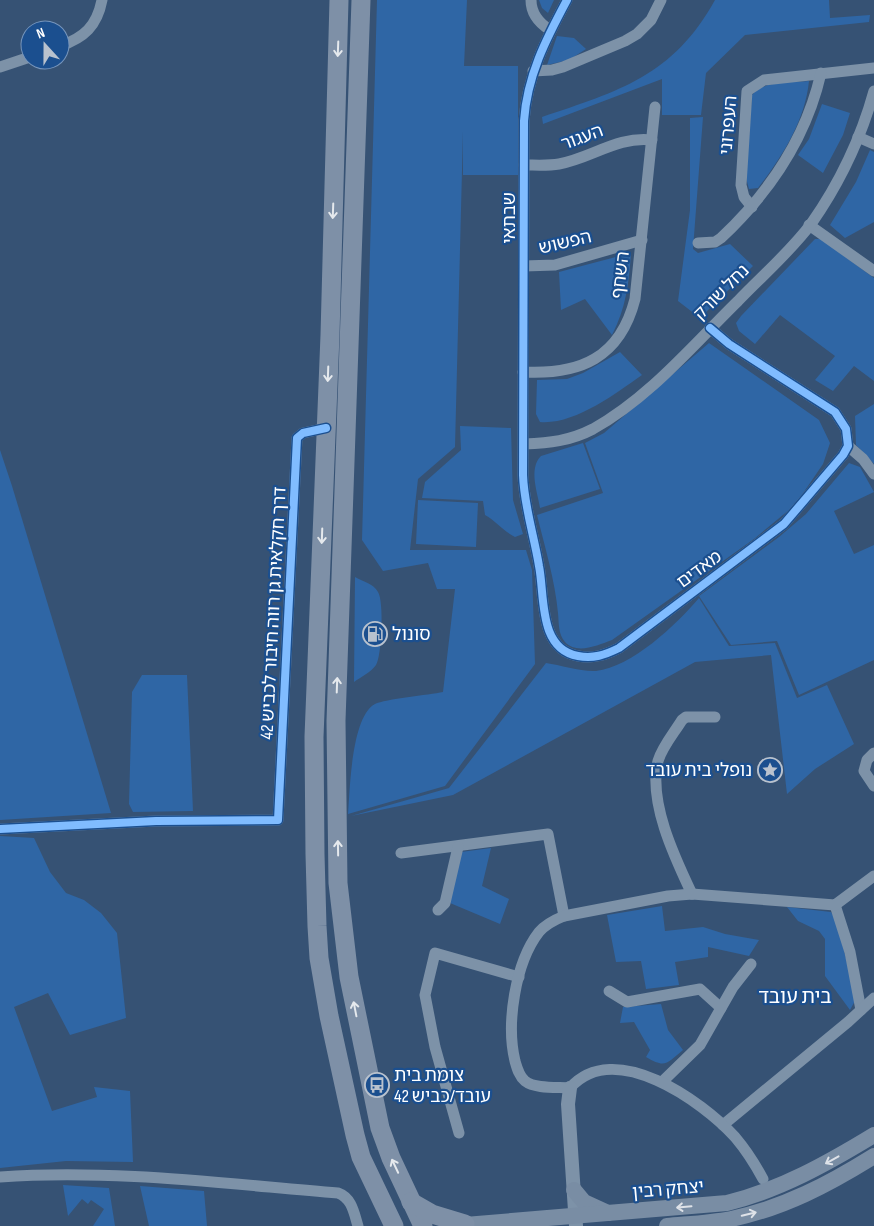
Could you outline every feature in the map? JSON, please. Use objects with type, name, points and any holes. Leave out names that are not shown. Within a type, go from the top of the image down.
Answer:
[{"type":"highway","points":[[339,0],[326,428],[314,737],[314,854],[320,958],[341,1079],[361,1157],[394,1226]]},
{"type":"highway","points":[[362,0],[336,721],[338,883],[349,977],[380,1128],[391,1158],[423,1226]]},
{"type":"highway","points":[[411,1202],[432,1214],[458,1225]]},
{"type":"main road","name":"יצחק רבין","points":[[458,1225],[575,1222],[610,1214],[727,1203],[750,1198],[801,1177],[874,1135]]},
{"type":"main road","name":"יצחק רבין","points":[[667,1226],[730,1219],[778,1207],[812,1193],[874,1156]]},
{"type":"main road","points":[[574,1190],[584,1202],[610,1214]]},
{"type":"street","points":[[70,42],[92,29],[102,0]]},
{"type":"street","points":[[531,0],[531,7],[535,16],[550,30]]},
{"type":"street","name":"שבתאי","points":[[524,444],[524,165],[526,95],[533,71],[550,30],[567,0]]},
{"type":"street","points":[[533,71],[552,70],[563,67],[625,41],[646,26],[661,0]]},
{"type":"street","points":[[0,67],[20,60]]},
{"type":"street","name":"העפרוני","points":[[752,207],[744,197],[741,185],[747,91],[764,80],[874,68]]},
{"type":"street","points":[[698,244],[715,242],[722,238],[752,207],[777,174],[799,140],[816,94],[821,73]]},
{"type":"street","name":"נחל שורק","points":[[524,444],[557,443],[594,428],[636,399],[789,249],[810,225],[832,190],[858,137],[874,91]]},
{"type":"street","name":"השחף","points":[[523,372],[555,372],[585,364],[614,346],[627,326],[636,299],[655,107]]},
{"type":"street","points":[[858,137],[874,144]]},
{"type":"street","name":"העגור","points":[[524,165],[560,164],[621,141],[632,139],[652,140]]},
{"type":"street","points":[[810,225],[874,271]]},
{"type":"street","name":"הפשוש","points":[[524,266],[555,265],[642,240]]},
{"type":"street","points":[[710,328],[729,344],[835,412],[846,429],[848,446],[856,452],[874,474]]},
{"type":"street","name":"דרך חקלאית גן רווה חיבור לכביש 42","points":[[0,829],[156,821],[278,820],[297,438],[303,433],[326,428]]},
{"type":"street","name":"מאדים","points":[[524,444],[523,489],[539,564],[546,622],[558,646],[572,655],[583,657],[597,657],[618,648],[767,538],[797,511],[848,446]]},
{"type":"street","points":[[692,894],[665,832],[657,786],[657,768],[662,751],[682,720],[686,717],[715,717]]},
{"type":"street","points":[[874,753],[867,760],[864,771],[874,786]]},
{"type":"street","points":[[401,853],[548,834],[564,916]]},
{"type":"street","points":[[438,910],[445,903],[458,847]]},
{"type":"street","points":[[570,1088],[530,1084],[519,1073],[514,1055],[511,1028],[519,977],[538,934],[551,922],[564,916],[668,896],[692,894],[834,905],[874,876]]},
{"type":"street","points":[[834,905],[850,952],[861,1010]]},
{"type":"street","points":[[459,1133],[435,1047],[425,995],[435,953],[519,977]]},
{"type":"street","points":[[662,1082],[700,1045],[732,987],[750,964]]},
{"type":"street","points":[[609,991],[627,1002],[700,989],[721,1008]]},
{"type":"street","points":[[723,1126],[874,998]]},
{"type":"street","points":[[575,1222],[568,1100],[570,1088],[587,1074],[607,1070],[634,1071],[662,1082],[723,1126],[745,1149],[763,1178]]},
{"type":"street","points":[[0,1177],[51,1174],[74,1175],[338,1193],[345,1195],[351,1202],[358,1226]]},
{"type":"shaded area","points":[[377,0],[467,0],[464,66],[518,66],[518,175],[463,175],[463,131],[455,447],[418,479],[410,550],[526,550],[532,570],[535,664],[445,786],[348,814],[356,738],[367,711],[380,702],[443,692],[455,589],[437,589],[428,563],[383,571],[362,540]]},
{"type":"shaded area","points":[[539,0],[554,0],[548,13],[542,8]]},
{"type":"shaded area","points":[[715,0],[829,0],[830,18],[870,15],[869,22],[745,35],[706,73],[701,115],[662,115],[662,79],[543,124],[542,117],[620,89],[662,64],[681,47],[699,26]]},
{"type":"shaded area","points":[[557,36],[574,38],[586,49],[569,60],[547,65]]},
{"type":"shaded area","points":[[809,81],[803,110],[784,151],[758,188],[749,189],[746,178],[752,95],[757,90],[771,85]]},
{"type":"shaded area","points":[[822,104],[850,113],[843,135],[823,173],[798,155],[809,139]]},
{"type":"shaded area","points":[[703,117],[693,249],[698,253],[730,244],[753,266],[700,318],[678,301],[690,210],[690,118]]},
{"type":"shaded area","points":[[870,150],[874,152],[874,222],[845,238],[830,225],[856,182]]},
{"type":"shaded area","points":[[815,239],[821,239],[874,278],[874,381],[854,366],[833,391],[815,380],[835,356],[780,315],[755,344],[739,331],[736,323],[741,316]]},
{"type":"shaded area","points":[[631,253],[626,295],[621,315],[612,335],[585,299],[561,310],[559,272]]},
{"type":"shaded area","points":[[709,343],[819,420],[830,443],[823,464],[795,505],[754,539],[612,640],[588,648],[570,646],[565,642],[560,632],[555,588],[537,515],[603,493],[585,443],[604,433]]},
{"type":"shaded area","points":[[620,352],[642,375],[594,407],[566,419],[540,422],[536,414],[537,380],[567,379],[583,373]]},
{"type":"shaded area","points":[[874,404],[874,464],[856,445],[855,416]]},
{"type":"shaded area","points":[[460,426],[511,428],[513,500],[523,534],[515,537],[485,515],[483,501],[422,498],[425,482],[461,450]]},
{"type":"shaded area","points":[[583,443],[600,489],[540,508],[534,474],[537,461],[541,456]]},
{"type":"shaded area","points":[[0,450],[12,486],[111,813],[0,820]]},
{"type":"shaded area","points":[[849,463],[860,467],[874,492],[834,511],[854,554],[874,545],[874,660],[799,695],[777,641],[731,645],[699,596],[779,537],[806,514]]},
{"type":"shaded area","points":[[418,500],[478,503],[476,547],[416,544]]},
{"type":"shaded area","points":[[355,577],[371,585],[378,592],[382,628],[380,651],[376,665],[354,682]]},
{"type":"shaded area","points":[[699,598],[729,646],[775,643],[797,698],[827,685],[854,744],[815,769],[787,794],[771,655],[695,662],[453,795],[351,816],[449,788],[546,663],[590,671],[610,668],[638,653],[666,632]]},
{"type":"shaded area","points":[[142,675],[187,675],[193,811],[133,812],[129,804],[132,692]]},
{"type":"shaded area","points":[[0,836],[34,838],[50,872],[66,893],[84,900],[101,913],[117,933],[126,1018],[70,1035],[48,993],[14,1007],[52,1111],[97,1097],[94,1087],[130,1091],[133,1162],[66,1161],[0,1168]]},
{"type":"shaded area","points":[[491,848],[482,886],[509,899],[500,924],[450,903],[461,852]]},
{"type":"shaded area","points":[[662,906],[665,931],[703,927],[725,934],[759,940],[749,956],[708,947],[708,957],[675,962],[679,985],[646,989],[641,961],[616,962],[607,915]]},
{"type":"shaded area","points":[[787,907],[831,912],[837,922],[856,999],[850,1010],[825,976],[825,939],[819,931],[798,921]]},
{"type":"shaded area","points":[[661,1004],[668,1030],[683,1050],[666,1063],[658,1063],[646,1057],[650,1050],[634,1022],[620,1023],[623,1007]]},
{"type":"shaded area","points":[[63,1185],[109,1188],[115,1226],[93,1226],[104,1209],[91,1200],[88,1204],[82,1199],[68,1216]]},
{"type":"shaded area","points":[[140,1186],[204,1191],[207,1226],[149,1226]]},
{"type":"cycle path","points":[[567,0],[533,73],[524,121],[523,475],[527,509],[541,578],[546,620],[556,643],[565,651],[578,656],[594,657],[619,648],[784,524],[843,455],[848,446],[846,429],[835,412],[729,344],[710,328]]},
{"type":"cycle path","points":[[0,829],[156,821],[278,820],[297,438],[303,433],[326,428]]},
{"type":"place","name":"סונול","points":[[375,634]]},
{"type":"place","name":"נופלי בית עובד","points":[[770,770]]},
{"type":"place","name":"צומת בית עובד/כביש 42","points":[[377,1085]]},
{"type":"district","name":"בית עובד","points":[[795,996]]}]
